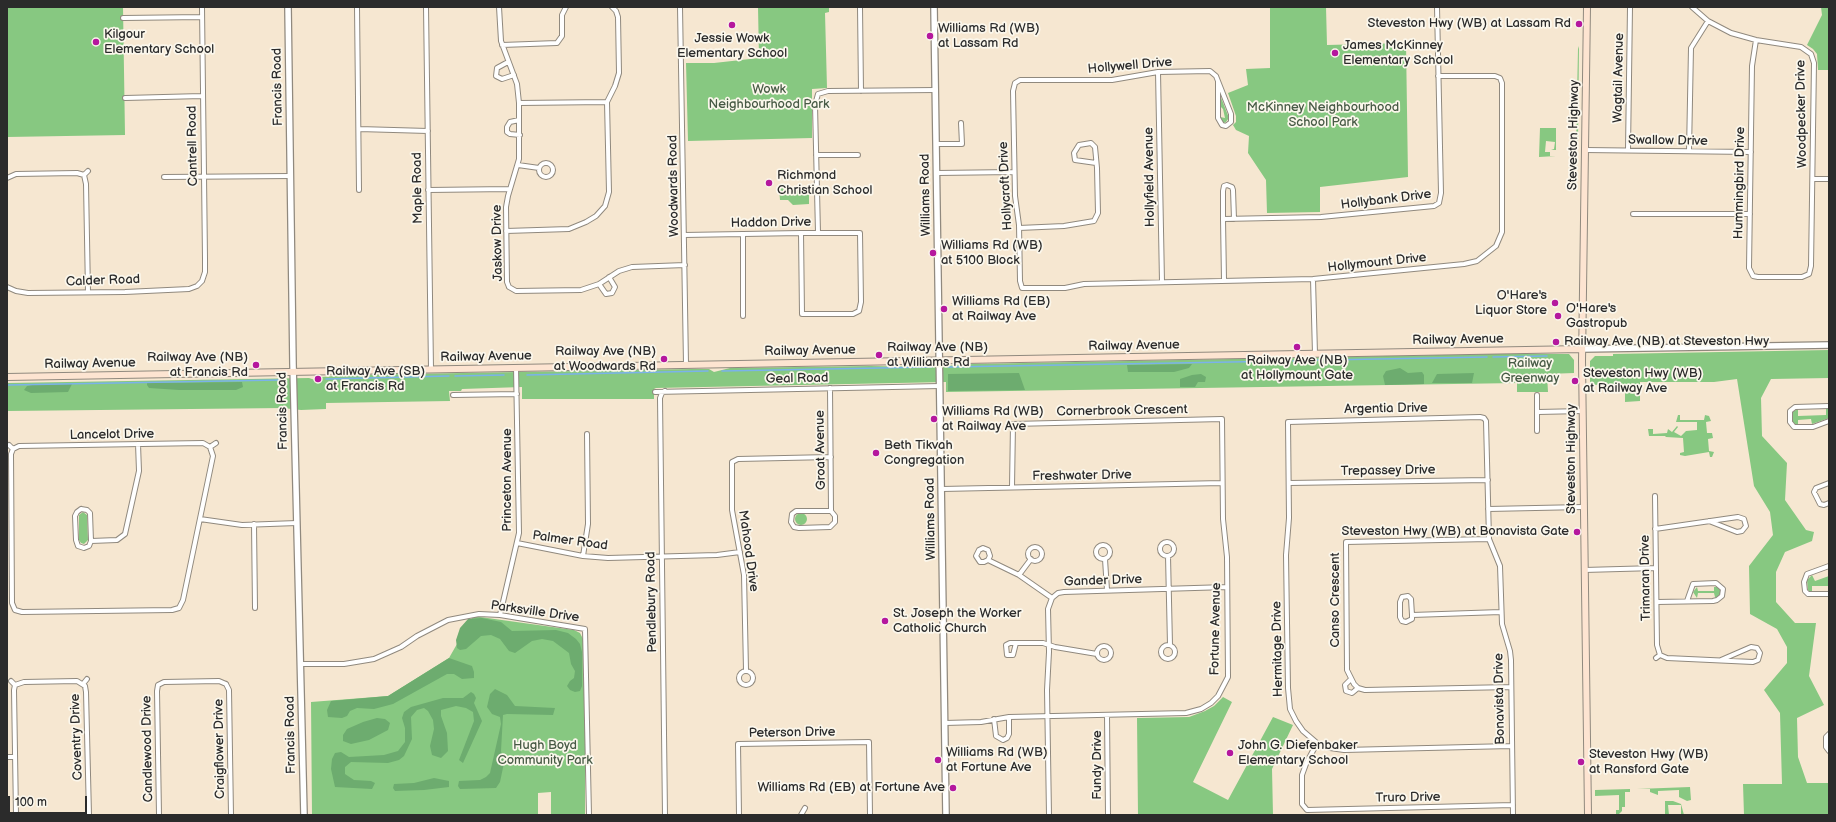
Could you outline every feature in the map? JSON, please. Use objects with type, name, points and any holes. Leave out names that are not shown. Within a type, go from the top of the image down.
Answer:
[{"type":"main road","name":"Steveston Highway","points":[[1587,7],[1582,349],[1588,815]]},
{"type":"main road","name":"Railway Avenue","points":[[7,377],[1582,349]]},
{"type":"street","name":"Cantrell Road","points":[[200,284],[205,272],[202,7]]},
{"type":"street","name":"Francis Road","points":[[288,7],[293,371],[304,815]]},
{"type":"street","points":[[357,7],[359,190]]},
{"type":"street","name":"Maple Road","points":[[426,7],[431,369]]},
{"type":"street","name":"Jaskow Drive","points":[[499,7],[502,45],[514,75],[519,102],[520,136],[518,165],[506,207],[507,288],[516,291],[581,290],[599,284]]},
{"type":"street","points":[[502,45],[557,43],[562,36],[562,15],[566,7]]},
{"type":"street","points":[[506,231],[569,229],[586,222],[601,212],[605,206],[609,192],[607,102],[616,86],[619,73],[618,18],[616,10],[612,7]]},
{"type":"street","name":"Woodwards Road","points":[[680,7],[686,364]]},
{"type":"street","points":[[860,7],[861,91]]},
{"type":"street","name":"Williams Road","points":[[934,7],[946,815]]},
{"type":"street","name":"Hollybank Drive","points":[[1223,219],[1321,217],[1437,204],[1441,197],[1437,7]]},
{"type":"street","name":"Wagtail Avenue","points":[[1628,150],[1630,7]]},
{"type":"street","name":"Woodpecker Drive","points":[[1692,7],[1708,21],[1731,32],[1756,40],[1801,47],[1811,54],[1814,63],[1811,266],[1809,274],[1802,277]]},
{"type":"street","points":[[123,18],[202,17]]},
{"type":"street","points":[[1689,151],[1691,48],[1708,21]]},
{"type":"street","name":"Hummingbird Drive","points":[[1756,40],[1752,66],[1749,268],[1751,274],[1758,277],[1802,277]]},
{"type":"street","points":[[508,62],[497,68],[496,76],[502,79],[514,75]]},
{"type":"street","name":"Hollywell Drive","points":[[1015,83],[1020,80],[1112,80],[1158,72],[1210,71],[1214,74],[1218,82]]},
{"type":"street","name":"Hollyfield Avenue","points":[[1158,72],[1162,282]]},
{"type":"street","name":"Hollymount Drive","points":[[1022,288],[1065,288],[1084,284],[1313,279],[1470,263],[1482,258],[1496,246],[1500,238],[1503,222],[1503,90],[1500,77],[1438,76]]},
{"type":"street","points":[[1218,82],[1232,117],[1230,124],[1226,126],[1220,124],[1218,118],[1218,82]]},
{"type":"street","name":"Hollycroft Drive","points":[[1015,83],[1013,91],[1014,172],[1019,228],[1020,283],[1022,288]]},
{"type":"street","name":"Haddon Drive","points":[[684,235],[818,233],[815,105],[818,94],[822,92],[936,90]]},
{"type":"street","points":[[125,98],[202,96]]},
{"type":"street","points":[[519,102],[607,102]]},
{"type":"street","points":[[519,120],[510,122],[507,129],[510,134],[520,136]]},
{"type":"street","points":[[936,144],[962,144],[961,123]]},
{"type":"street","points":[[359,129],[428,131]]},
{"type":"street","points":[[1019,228],[1064,226],[1094,221],[1098,214],[1096,149],[1094,144],[1084,143],[1079,145],[1074,153],[1075,160],[1096,164]]},
{"type":"street","name":"Swallow Drive","points":[[1585,150],[1751,152]]},
{"type":"street","points":[[816,155],[858,155]]},
{"type":"street","points":[[518,165],[539,168]]},
{"type":"street","points":[[84,175],[88,171]]},
{"type":"street","points":[[937,173],[1014,172]]},
{"type":"street","points":[[7,178],[16,174],[77,173],[84,175]]},
{"type":"street","points":[[84,175],[86,184],[88,292]]},
{"type":"street","points":[[164,177],[291,176]]},
{"type":"street","points":[[1812,179],[1829,179]]},
{"type":"street","points":[[1224,280],[1222,191],[1224,186],[1227,185],[1232,186],[1233,190],[1234,219]]},
{"type":"street","points":[[428,190],[510,189]]},
{"type":"street","points":[[1633,214],[1750,214]]},
{"type":"street","points":[[801,233],[802,314],[856,313],[859,311],[861,302],[860,233],[818,233]]},
{"type":"street","points":[[743,234],[743,316]]},
{"type":"street","points":[[609,277],[615,287],[614,291],[610,294],[604,293],[599,284],[609,277],[618,271],[632,267],[685,265]]},
{"type":"street","points":[[1313,279],[1315,354]]},
{"type":"street","name":"Calder Road","points":[[7,287],[16,291],[28,293],[189,289],[200,284]]},
{"type":"street","name":"Railway Avenue","points":[[1582,349],[1829,345]]},
{"type":"street","name":"Princeton Avenue","points":[[500,615],[517,543],[520,513],[516,367]]},
{"type":"street","name":"Geal Road","points":[[655,392],[940,386]]},
{"type":"street","name":"Groat Avenue","points":[[830,388],[831,511],[835,519],[834,524],[830,527],[797,528],[791,522],[792,514],[796,511],[831,511]]},
{"type":"street","name":"Pendlebury Road","points":[[665,391],[661,394],[660,398],[665,815]]},
{"type":"street","points":[[453,395],[517,394]]},
{"type":"street","points":[[1537,395],[1537,430]]},
{"type":"street","points":[[1829,406],[1794,407],[1790,411],[1790,422],[1794,427],[1813,427],[1829,421]]},
{"type":"street","points":[[1538,412],[1583,411]]},
{"type":"street","name":"Argentia Drive","points":[[1288,422],[1480,417],[1485,419]]},
{"type":"street","name":"Fortune Avenue","points":[[945,723],[980,722],[1008,717],[1186,713],[1206,706],[1218,696],[1225,685],[1228,672],[1227,557],[1223,519],[1222,419]]},
{"type":"street","name":"Cornerbrook Crescent","points":[[1012,487],[1013,424],[1222,419]]},
{"type":"street","name":"Bonavista Drive","points":[[1485,419],[1487,425],[1489,539],[1500,566],[1502,624],[1510,651],[1513,815]]},
{"type":"street","name":"Hermitage Drive","points":[[1288,422],[1289,518],[1286,555],[1288,700],[1294,718],[1303,731],[1317,743],[1330,748],[1344,750],[1511,746]]},
{"type":"street","points":[[584,556],[588,524],[587,434]]},
{"type":"street","points":[[180,607],[213,456],[210,447],[216,443]]},
{"type":"street","points":[[91,541],[117,540],[125,534],[139,471],[138,444]]},
{"type":"street","name":"Lancelot Drive","points":[[13,449],[19,446],[138,444],[203,444],[210,447]]},
{"type":"street","points":[[9,445],[13,449],[11,454],[12,603],[15,610]]},
{"type":"street","name":"Mahood Drive","points":[[746,670],[745,585],[731,499],[730,467],[732,458],[831,457]]},
{"type":"street","name":"Trepassey Drive","points":[[1289,483],[1488,480]]},
{"type":"street","name":"Freshwater Drive","points":[[942,489],[1222,483]]},
{"type":"street","points":[[1829,483],[1816,488],[1814,492],[1820,504],[1824,505],[1829,503]]},
{"type":"street","name":"Trimaran Drive","points":[[1655,496],[1658,657],[1721,660]]},
{"type":"street","points":[[1488,509],[1583,507]]},
{"type":"street","points":[[86,509],[90,513],[91,541],[89,546],[86,548],[81,548],[76,544],[75,516],[78,510],[86,509]]},
{"type":"street","points":[[1655,529],[1709,521],[1740,517],[1744,519],[1746,526],[1742,531],[1737,532],[1709,521]]},
{"type":"street","points":[[200,519],[231,524],[297,523]]},
{"type":"street","points":[[254,524],[255,608]]},
{"type":"street","name":"Canso Crescent","points":[[1489,539],[1346,542],[1346,667],[1350,680],[1345,685],[1346,691],[1352,693],[1358,688],[1372,690],[1511,687]]},
{"type":"street","name":"Palmer Road","points":[[517,543],[584,556],[608,558],[717,555],[740,552]]},
{"type":"street","points":[[1168,556],[1170,645]]},
{"type":"street","points":[[1105,559],[1107,590]]},
{"type":"street","points":[[988,560],[1019,575],[1052,598]]},
{"type":"street","points":[[1019,575],[1031,560]]},
{"type":"street","points":[[1829,566],[1807,574],[1804,580],[1805,591],[1808,594],[1829,594]]},
{"type":"street","points":[[1584,570],[1656,568]]},
{"type":"street","points":[[1656,602],[1687,601],[1718,600],[1722,596],[1723,589],[1716,583],[1693,584],[1687,601]]},
{"type":"street","name":"Gander Drive","points":[[1049,815],[1048,609],[1052,598],[1060,592],[1227,587]]},
{"type":"street","points":[[1408,596],[1411,599],[1412,614],[1412,619],[1408,622],[1401,619],[1400,602],[1402,597],[1408,596]]},
{"type":"street","points":[[15,610],[22,612],[172,610],[180,607]]},
{"type":"street","points":[[180,607],[185,611]]},
{"type":"street","points":[[10,615],[15,610]]},
{"type":"street","points":[[1412,614],[1501,612]]},
{"type":"street","name":"Parksville Drive","points":[[301,664],[344,664],[369,660],[401,647],[417,636],[448,620],[479,614],[500,615],[585,629],[589,815]]},
{"type":"street","points":[[1016,643],[1043,643],[1097,654]]},
{"type":"street","points":[[1751,647],[1757,648],[1760,654],[1759,659],[1754,662],[1721,660],[1751,647]]},
{"type":"street","name":"Coventry Drive","points":[[83,684],[87,679]]},
{"type":"street","points":[[1350,680],[1358,688]]},
{"type":"street","points":[[11,681],[15,685],[14,757],[16,815]]},
{"type":"street","name":"Coventry Drive","points":[[15,685],[24,682],[77,682],[83,684]]},
{"type":"street","name":"Candlewood Drive","points":[[159,815],[158,682],[228,682]]},
{"type":"street","name":"Craigflower Drive","points":[[228,682],[231,815]]},
{"type":"street","name":"Coventry Drive","points":[[83,684],[86,692],[89,815]]},
{"type":"street","name":"Fundy Drive","points":[[1107,715],[1108,815]]},
{"type":"street","points":[[994,719],[995,735],[1001,740],[1006,739],[1009,734],[1008,717]]},
{"type":"street","points":[[1829,734],[1826,737],[1826,743],[1829,751]]},
{"type":"street","name":"Peterson Drive","points":[[738,815],[738,744],[869,742],[870,815]]},
{"type":"street","name":"Truro Drive","points":[[1317,743],[1303,772],[1303,809],[1512,805]]},
{"type":"street","points":[[7,757],[14,757]]},
{"type":"street","points":[[801,815],[805,808]]},
{"type":"green space","points":[[7,7],[123,7],[125,135],[7,137]]},
{"type":"green space","name":"Wowk Neighbourhood Park","points":[[758,7],[829,7],[829,12],[825,13],[827,88],[812,89],[812,138],[688,141],[686,63],[714,63],[759,58]]},
{"type":"green space","name":"McKinney Neighbourhood School Park","points":[[1326,7],[1327,45],[1406,43],[1408,177],[1320,187],[1320,212],[1267,213],[1266,180],[1248,153],[1249,136],[1236,130],[1233,125],[1236,122],[1236,116],[1228,93],[1248,85],[1246,69],[1270,68],[1270,8]]},
{"type":"green space","points":[[1821,7],[1829,7],[1829,70],[1818,70],[1817,54],[1807,45],[1822,15]]},
{"type":"green space","points":[[1579,46],[1578,141],[1576,144],[1578,49]]},
{"type":"green space","points":[[1220,95],[1229,118],[1225,123],[1220,119],[1220,117],[1225,118],[1223,109],[1220,106]]},
{"type":"green space","points":[[1540,128],[1556,128],[1556,150],[1551,150],[1554,149],[1555,142],[1546,141],[1545,152],[1550,152],[1550,156],[1556,156],[1539,157]]},
{"type":"green space","points":[[806,186],[809,188],[809,204],[793,205],[788,200],[780,200],[779,188]]},
{"type":"green space","points":[[1829,350],[1829,378],[1771,379],[1761,398],[1762,436],[1787,463],[1785,500],[1806,530],[1814,532],[1812,541],[1785,552],[1776,572],[1776,602],[1795,623],[1816,623],[1809,676],[1824,705],[1797,718],[1798,757],[1807,783],[1829,783],[1829,815],[1744,815],[1743,784],[1782,784],[1780,713],[1764,690],[1787,663],[1787,647],[1777,629],[1750,614],[1749,566],[1773,535],[1770,512],[1754,486],[1737,379],[1714,382],[1640,382],[1640,401],[1625,402],[1625,384],[1590,385],[1590,361],[1595,356],[1613,356],[1613,354]]},
{"type":"green space","name":"Railway Greenway","points":[[1490,354],[1569,354],[1574,360],[1574,373],[1547,374],[1548,392],[1517,392],[1517,383],[946,392],[946,382],[656,388],[654,389],[654,399],[522,399],[522,387],[462,389],[461,391],[449,391],[450,401],[326,403],[326,409],[301,410],[283,408],[7,411],[7,383],[309,378],[321,380],[321,377],[349,375],[692,369],[709,369],[714,372],[730,368],[870,366],[929,367],[973,364]]},
{"type":"green space","points":[[1192,364],[1189,368],[1174,372],[1128,372],[1127,365]]},
{"type":"green space","points":[[1400,368],[1408,373],[1422,372],[1424,375],[1424,384],[1385,385],[1383,376],[1386,371]]},
{"type":"green space","points":[[1019,373],[1025,390],[948,391],[948,374]]},
{"type":"green space","points":[[1474,373],[1472,383],[1432,383],[1437,374]]},
{"type":"green space","points":[[1201,374],[1206,377],[1205,382],[1198,382],[1195,387],[1180,387],[1180,379]]},
{"type":"green space","points":[[242,382],[243,387],[236,390],[179,390],[149,388],[147,385],[147,383]]},
{"type":"green space","points":[[72,384],[68,392],[31,393],[24,390],[27,386],[32,385]]},
{"type":"green space","points":[[1798,409],[1798,416],[1826,415],[1826,409],[1829,409],[1829,418],[1812,424],[1811,419],[1798,420],[1798,425],[1796,425],[1793,422],[1792,412]]},
{"type":"green space","points":[[1678,415],[1680,415],[1680,420],[1704,420],[1705,415],[1709,416],[1711,421],[1706,422],[1707,433],[1712,433],[1713,438],[1708,439],[1709,451],[1714,452],[1712,457],[1710,457],[1709,452],[1685,456],[1680,455],[1680,453],[1684,452],[1683,438],[1649,436],[1648,429],[1653,429],[1653,434],[1667,433],[1668,429],[1672,432],[1677,426],[1678,427],[1674,432],[1681,436],[1686,431],[1697,430],[1697,422],[1676,422]]},
{"type":"green space","points":[[83,512],[87,515],[88,540],[84,544],[79,540],[79,515]]},
{"type":"green space","points":[[801,513],[805,515],[807,519],[805,523],[801,525],[797,523],[795,519],[797,515]]},
{"type":"green space","points":[[1812,575],[1815,581],[1829,576],[1829,586],[1812,586],[1812,592],[1810,592],[1808,590],[1807,580]]},
{"type":"green space","points":[[1697,587],[1698,591],[1714,591],[1714,587],[1717,587],[1720,590],[1720,594],[1716,598],[1714,593],[1698,593],[1697,598],[1693,592]]},
{"type":"green space","name":"Hugh Boyd Community Park","points":[[473,616],[574,630],[580,633],[583,639],[585,815],[551,815],[551,792],[538,793],[538,815],[312,815],[311,702],[388,696],[449,658]]},
{"type":"green space","points":[[482,618],[501,622],[512,631],[556,630],[568,633],[580,644],[582,652],[582,686],[580,691],[575,692],[570,690],[567,686],[574,678],[575,671],[571,664],[569,653],[553,641],[542,639],[532,641],[515,653],[509,651],[500,639],[491,635],[481,636],[466,649],[460,650],[457,648],[456,640],[460,628],[468,619]]},
{"type":"green space","points":[[449,658],[472,666],[474,678],[462,679],[454,674],[447,674],[393,704],[374,709],[357,708],[350,711],[347,716],[342,718],[328,717],[327,710],[331,701],[388,696]]},
{"type":"green space","points":[[495,689],[507,695],[515,706],[555,708],[553,715],[503,715],[501,751],[504,763],[500,782],[496,788],[460,789],[458,786],[459,781],[480,780],[490,773],[501,724],[500,717],[492,714],[487,707],[490,694]]},
{"type":"green space","points":[[471,692],[476,698],[474,703],[482,721],[463,763],[459,760],[474,721],[473,712],[466,708],[456,706],[441,710],[441,716],[447,733],[448,751],[441,758],[432,755],[430,746],[434,729],[433,720],[428,711],[424,708],[417,710],[411,717],[412,739],[404,756],[399,760],[388,763],[351,762],[345,767],[345,774],[354,780],[371,781],[375,783],[372,789],[335,787],[331,769],[332,759],[335,753],[341,752],[349,757],[384,755],[398,751],[405,742],[405,728],[402,718],[404,712],[411,707],[443,698],[463,698]]},
{"type":"green space","points":[[1223,697],[1232,702],[1193,782],[1228,800],[1273,717],[1293,725],[1272,769],[1273,815],[1138,815],[1137,718],[1189,717],[1214,706]]},
{"type":"green space","points":[[377,718],[385,719],[390,723],[388,730],[369,740],[351,744],[343,741],[343,735],[347,729]]},
{"type":"green space","points":[[434,778],[449,781],[449,787],[395,791],[393,788],[394,784],[414,783]]},
{"type":"green space","points":[[1690,787],[1691,800],[1687,801],[1679,797],[1679,790],[1658,791],[1658,795],[1650,792],[1650,789],[1637,789]]},
{"type":"green space","points":[[1630,789],[1630,792],[1625,792],[1625,807],[1622,807],[1622,811],[1618,815],[1616,814],[1616,810],[1619,810],[1619,795],[1595,796],[1595,790]]},
{"type":"green space","points":[[1665,801],[1673,801],[1681,804],[1684,815],[1681,815],[1681,805],[1668,805],[1669,815],[1665,815]]},
{"type":"waterway","points":[[1493,357],[1547,356]]},
{"type":"waterway","points":[[1324,360],[1487,357]]},
{"type":"waterway","points":[[1293,361],[1318,360]]},
{"type":"waterway","points":[[948,367],[1288,361]]},
{"type":"waterway","points":[[722,371],[932,367]]},
{"type":"waterway","points":[[527,375],[708,371]]},
{"type":"waterway","points":[[455,376],[504,375]]},
{"type":"waterway","points":[[326,379],[449,376]]},
{"type":"waterway","points":[[7,385],[279,380]]},
{"type":"place","name":"Steveston Hwy (WB) at Lassam Rd","points":[[1579,24]]},
{"type":"place","name":"Jessie Wowk Elementary School","points":[[732,25]]},
{"type":"place","name":"Williams Rd (WB) at Lassam Rd","points":[[930,36]]},
{"type":"place","name":"Kilgour Elementary School","points":[[96,42]]},
{"type":"place","name":"James McKinney Elementary School","points":[[1335,53]]},
{"type":"place","name":"Richmond Christian School","points":[[769,183]]},
{"type":"place","name":"Williams Rd (WB) at 5100 Block","points":[[933,253]]},
{"type":"place","name":"O'Hare's Liquor Store","points":[[1555,303]]},
{"type":"place","name":"Williams Rd (EB) at Railway Ave","points":[[944,309]]},
{"type":"place","name":"O'Hare's Gastropub","points":[[1558,316]]},
{"type":"place","name":"Railway Ave (NB) at Steveston Hwy","points":[[1556,342]]},
{"type":"place","name":"Railway Ave (NB) at Hollymount Gate","points":[[1297,347]]},
{"type":"place","name":"Railway Ave (NB) at Williams Rd","points":[[879,355]]},
{"type":"place","name":"Railway Ave (NB) at Woodwards Rd","points":[[664,359]]},
{"type":"place","name":"Railway Ave (NB) at Francis Rd","points":[[256,365]]},
{"type":"place","name":"Railway Ave (SB) at Francis Rd","points":[[318,379]]},
{"type":"place","name":"Steveston Hwy (WB) at Railway Ave","points":[[1575,381]]},
{"type":"place","name":"Williams Rd (WB) at Railway Ave","points":[[934,419]]},
{"type":"place","name":"Beth Tikvah Congregation","points":[[876,453]]},
{"type":"place","name":"Steveston Hwy (WB) at Bonavista Gate","points":[[1577,532]]},
{"type":"place","name":"St. Joseph the Worker Catholic Church","points":[[885,621]]},
{"type":"place","name":"John G. Diefenbaker Elementary School","points":[[1230,753]]},
{"type":"place","name":"Williams Rd (WB) at Fortune Ave","points":[[938,760]]},
{"type":"place","name":"Steveston Hwy (WB) at Ransford Gate","points":[[1581,762]]},
{"type":"place","name":"Williams Rd (EB) at Fortune Ave","points":[[953,788]]}]
